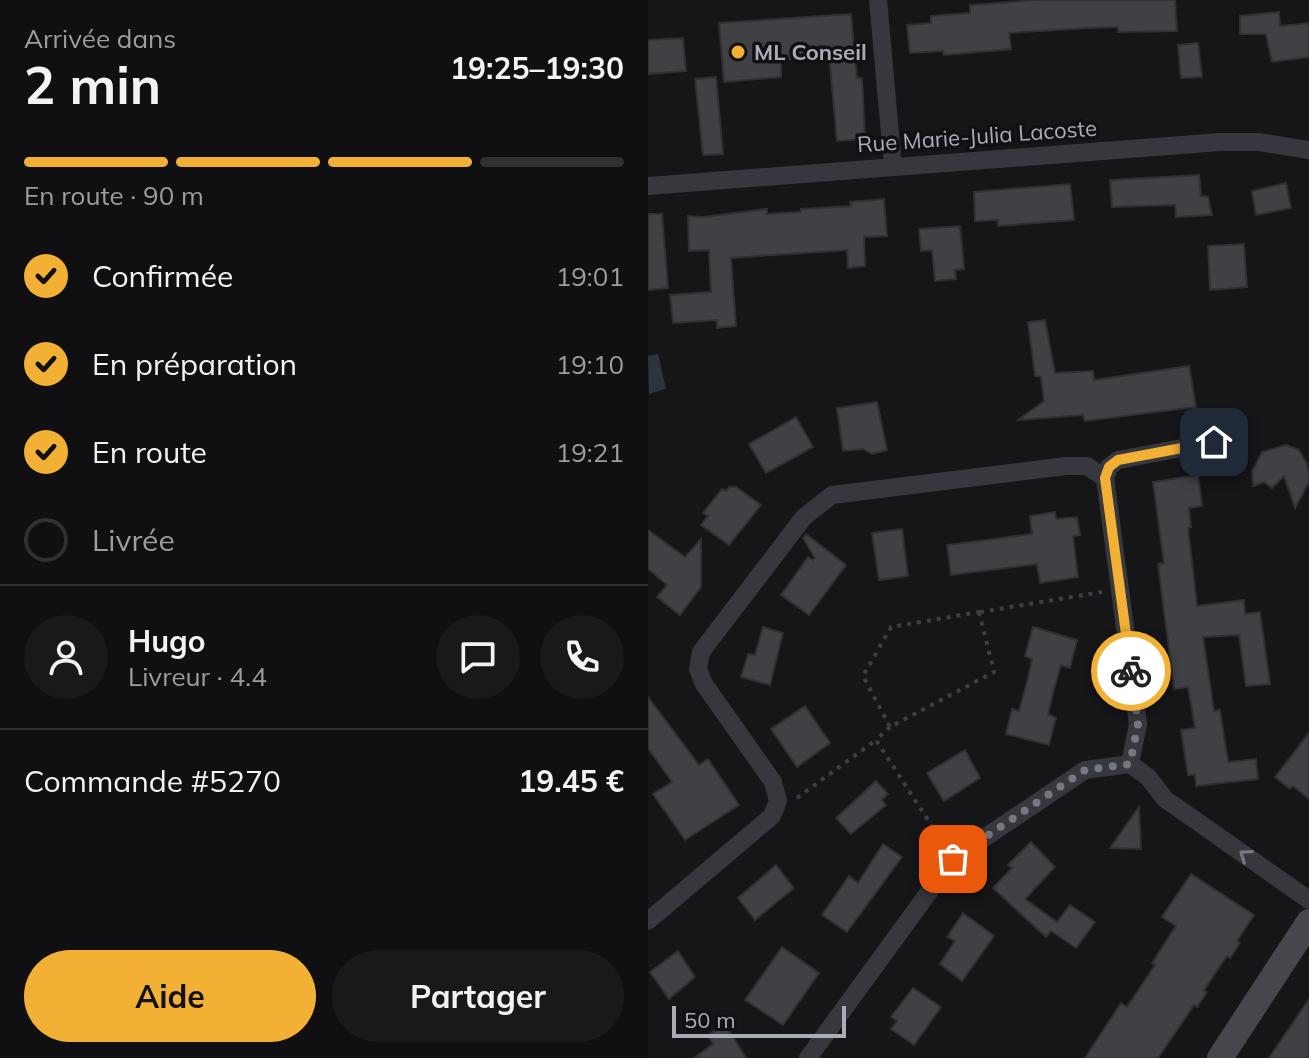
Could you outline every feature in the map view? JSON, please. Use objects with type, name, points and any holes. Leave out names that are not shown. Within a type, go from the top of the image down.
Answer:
[{"type":"main road","points":[[1220,1058],[1309,922]]},
{"type":"street","points":[[878,0],[893,167]]},
{"type":"street","name":"Rue Marie-Julia Lacoste","points":[[648,186],[1220,142],[1259,142],[1309,150]]},
{"type":"street","points":[[1130,764],[1138,724],[1105,478],[1109,467],[1118,460],[1214,442]]},
{"type":"street","points":[[648,921],[772,816],[778,801],[773,782],[704,684],[698,669],[701,652],[804,517],[832,495],[1066,466],[1087,466],[1105,478]]},
{"type":"street","points":[[808,1058],[953,859],[1085,770],[1130,764],[1148,777],[1165,799],[1309,900]]},
{"type":"path","points":[[890,727],[863,676],[891,627],[1120,589]]},
{"type":"path","points":[[772,816],[890,727],[994,672],[979,612]]},
{"type":"path","points":[[876,740],[953,859]]},
{"type":"shaded area","points":[[658,354],[666,389],[649,394],[648,356]]},
{"type":"building","points":[[1038,0],[1175,0],[1177,31],[1118,32],[1118,27],[1009,33],[1011,49],[944,55],[943,51],[910,53],[907,25],[931,23],[931,16],[970,13],[970,5]]},
{"type":"building","points":[[1279,12],[1280,26],[1309,23],[1309,57],[1272,62],[1266,34],[1240,34],[1240,16]]},
{"type":"building","points":[[851,14],[857,78],[862,78],[865,139],[837,141],[829,54],[781,60],[781,77],[724,82],[719,23]]},
{"type":"building","points":[[683,38],[686,71],[648,74],[648,40]]},
{"type":"building","points":[[1198,43],[1202,77],[1181,78],[1178,45]]},
{"type":"building","points":[[716,77],[723,154],[703,155],[695,79]]},
{"type":"building","points":[[1199,175],[1201,196],[1208,197],[1212,215],[1176,217],[1175,205],[1112,207],[1110,180]]},
{"type":"building","points":[[1286,183],[1291,208],[1256,215],[1252,191]]},
{"type":"building","points":[[1070,184],[1074,220],[998,226],[998,220],[975,221],[974,192]]},
{"type":"building","points":[[884,199],[887,236],[864,237],[865,266],[848,268],[847,250],[731,258],[736,326],[717,328],[717,320],[673,323],[670,295],[711,292],[709,250],[689,251],[688,216],[767,209],[767,214],[801,212],[801,209],[851,206],[850,202]]},
{"type":"building","points":[[648,214],[662,214],[668,288],[648,290]]},
{"type":"building","points":[[960,226],[964,269],[955,270],[956,279],[935,281],[932,250],[921,251],[919,229]]},
{"type":"building","points":[[1244,244],[1247,287],[1210,290],[1208,246]]},
{"type":"building","points":[[1045,320],[1055,373],[1093,371],[1094,380],[1189,366],[1196,407],[1085,421],[1083,415],[1018,420],[1044,401],[1041,377],[1035,376],[1028,322]]},
{"type":"building","points":[[877,402],[887,450],[872,454],[863,449],[843,451],[837,408]]},
{"type":"building","points":[[796,417],[813,447],[766,473],[749,444]]},
{"type":"building","points":[[1286,445],[1299,450],[1309,475],[1309,482],[1295,508],[1284,476],[1272,488],[1264,482],[1253,486],[1252,471],[1262,452]]},
{"type":"building","points":[[1198,475],[1202,506],[1189,508],[1191,527],[1188,528],[1197,606],[1244,600],[1245,614],[1260,612],[1270,684],[1246,686],[1239,635],[1203,637],[1214,711],[1220,710],[1228,762],[1256,759],[1258,779],[1196,786],[1195,775],[1188,775],[1181,730],[1195,728],[1188,687],[1174,689],[1158,564],[1164,563],[1153,482]]},
{"type":"building","points":[[729,487],[736,487],[761,505],[729,545],[701,525],[708,516],[703,513],[722,489],[726,491]]},
{"type":"building","points":[[1055,512],[1056,519],[1077,517],[1080,535],[1073,536],[1078,577],[1040,583],[1037,564],[951,575],[947,545],[1032,534],[1030,516]]},
{"type":"building","points":[[902,529],[908,576],[879,580],[872,533]]},
{"type":"building","points":[[648,530],[685,557],[701,539],[701,587],[680,615],[657,597],[667,585],[648,569]]},
{"type":"building","points":[[806,534],[846,565],[809,615],[781,595],[808,557],[815,558],[803,538]]},
{"type":"building","points":[[763,627],[783,633],[770,685],[741,677],[748,654],[755,655]]},
{"type":"building","points":[[1033,627],[1077,640],[1070,668],[1061,665],[1054,689],[1048,714],[1056,718],[1049,745],[1006,734],[1012,709],[1019,711],[1027,682],[1032,659],[1025,656]]},
{"type":"building","points":[[648,697],[699,765],[708,759],[739,805],[685,840],[653,794],[672,782],[648,748]]},
{"type":"building","points":[[805,706],[830,743],[797,767],[771,729]]},
{"type":"building","points":[[1309,733],[1309,799],[1275,777]]},
{"type":"building","points":[[965,750],[980,778],[944,801],[927,773]]},
{"type":"building","points":[[876,781],[888,794],[882,800],[886,805],[851,834],[836,818]]},
{"type":"building","points":[[1139,807],[1141,849],[1110,848]]},
{"type":"building","points":[[1031,842],[1055,867],[1025,899],[1057,922],[1070,905],[1095,922],[1076,948],[1051,931],[1046,937],[993,888],[1012,868],[1008,865]]},
{"type":"building","points":[[883,844],[902,857],[847,932],[822,915],[849,876],[858,883]]},
{"type":"building","points":[[776,865],[794,888],[755,920],[738,898]]},
{"type":"building","points":[[1191,874],[1254,915],[1237,941],[1240,943],[1230,958],[1227,956],[1204,990],[1207,992],[1197,1007],[1194,1005],[1158,1058],[1085,1058],[1121,1003],[1127,1007],[1155,965],[1152,963],[1176,926],[1162,917]]},
{"type":"building","points":[[963,913],[994,936],[962,981],[940,964],[955,941],[947,937]]},
{"type":"building","points":[[782,947],[819,973],[783,1025],[745,1000]]},
{"type":"building","points":[[678,951],[695,977],[669,999],[650,972]]},
{"type":"building","points":[[913,988],[941,1007],[914,1045],[891,1029],[897,1021],[891,1017]]},
{"type":"building","points":[[1309,999],[1309,1058],[1269,1058]]},
{"type":"building","points":[[725,1024],[746,1058],[694,1058],[713,1044],[708,1035]]},
{"type":"way so far","points":[[953,859],[1085,770],[1130,764],[1138,724],[1131,671]]},
{"type":"place","name":"ML Conseil","points":[[738,52]]},
{"type":"route","points":[[1131,671],[1105,478],[1109,467],[1118,460],[1214,442]]}]
